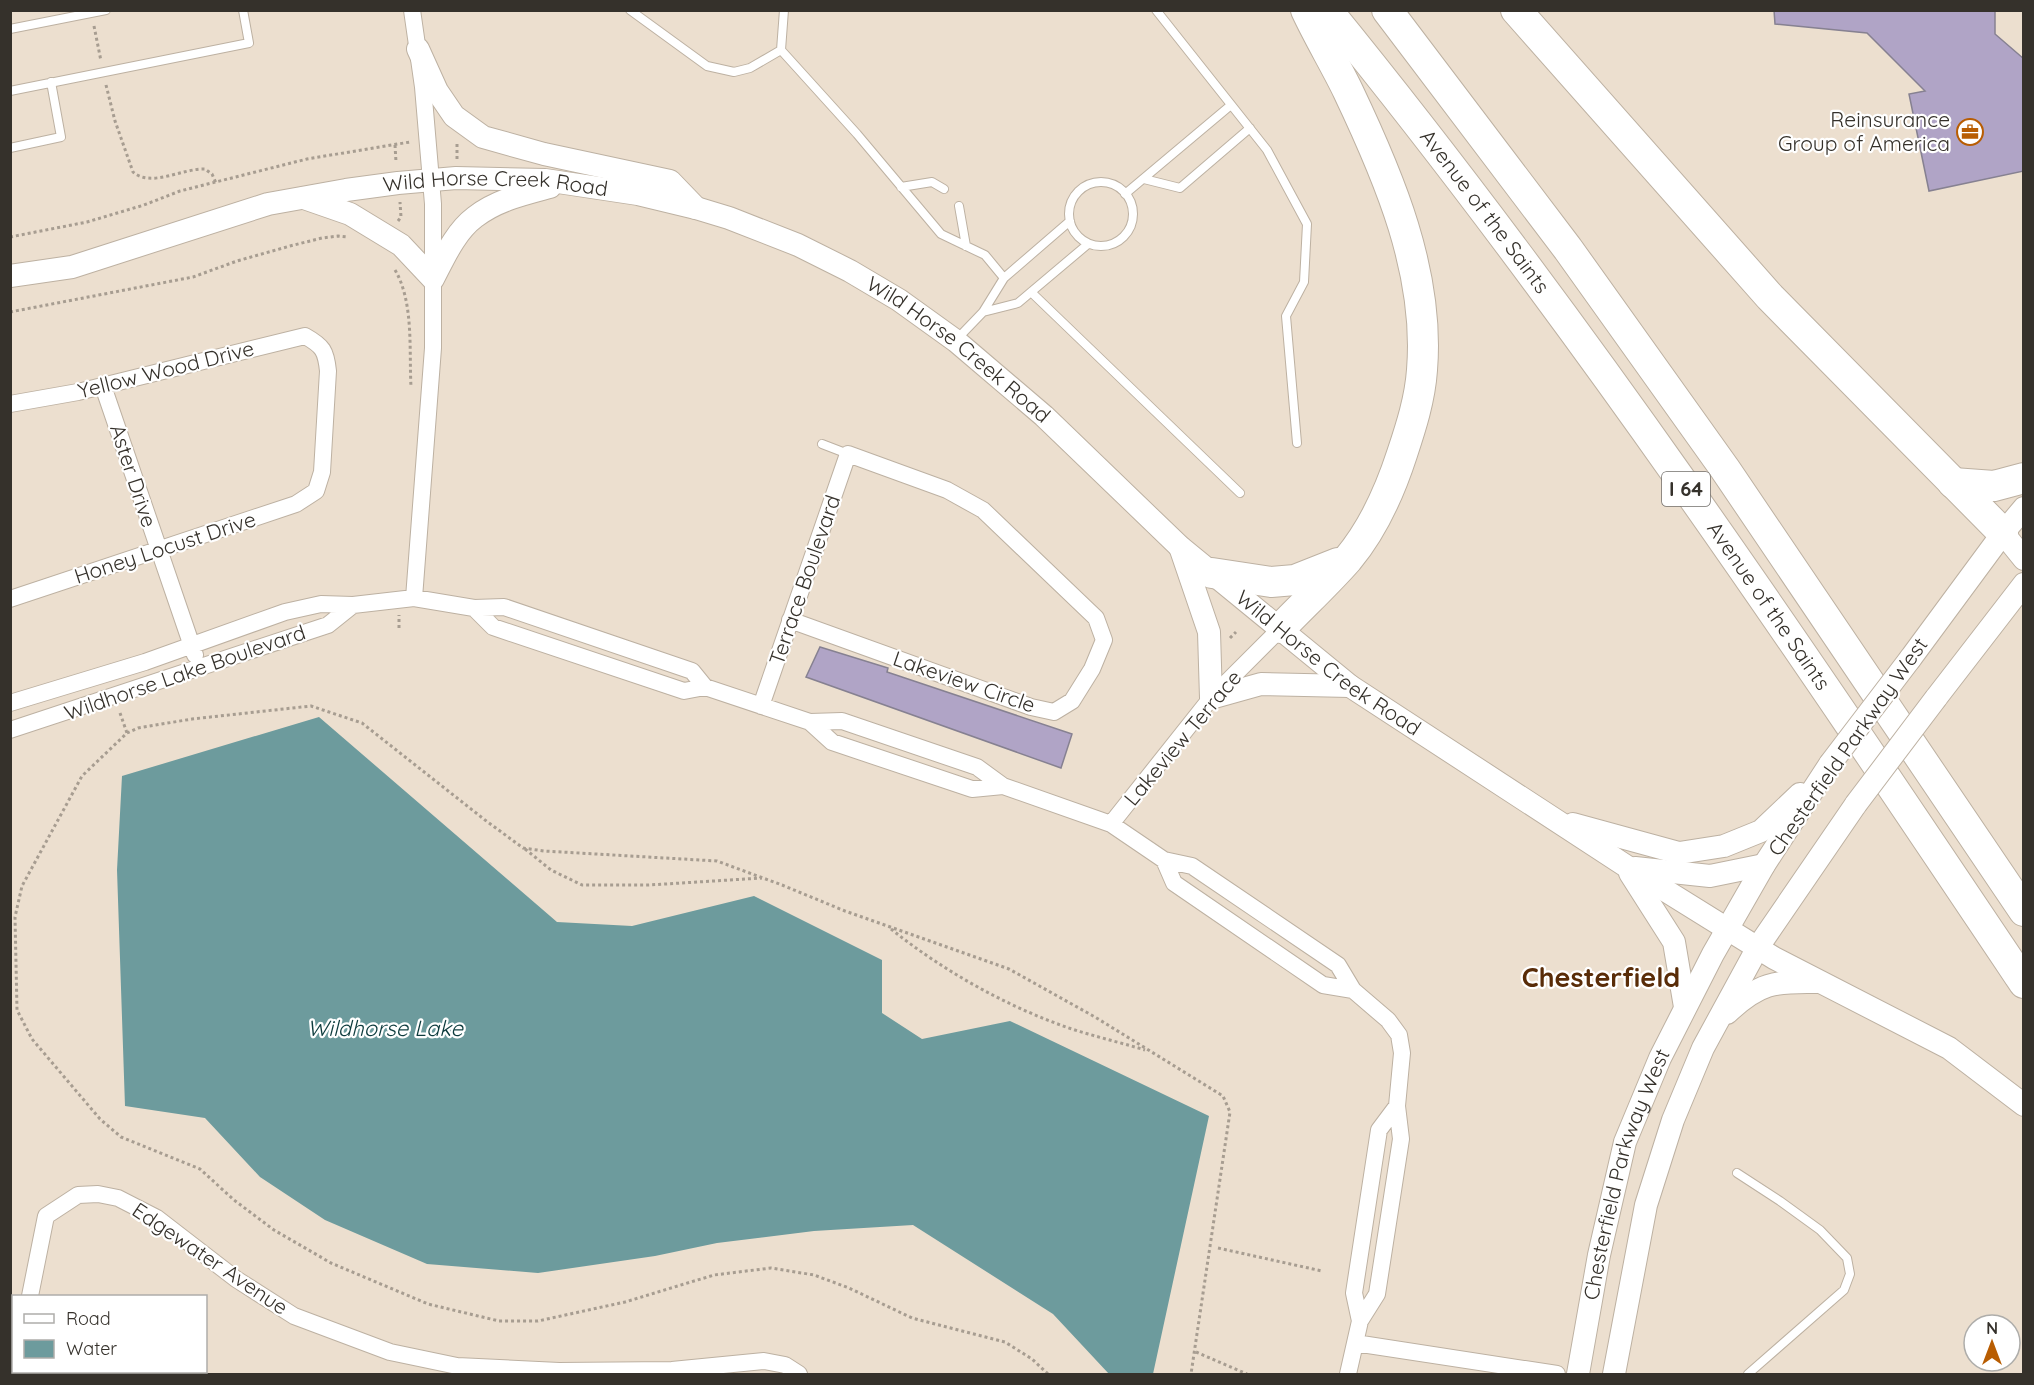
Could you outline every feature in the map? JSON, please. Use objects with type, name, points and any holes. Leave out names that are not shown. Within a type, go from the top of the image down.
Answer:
[{"type":"highway","points":[[1281,628],[1348,558],[1371,524],[1385,498],[1409,435],[1422,371],[1423,336],[1420,300],[1412,256],[1385,177],[1347,89],[1306,10]]},
{"type":"highway","name":"Avenue of the Saints","points":[[1327,10],[1430,141],[1586,349],[1761,596],[2024,983]]},
{"type":"highway","name":"Avenue of the Saints","points":[[1387,10],[1562,239],[1674,396],[2024,911]]},
{"type":"highway","points":[[1516,10],[1770,297],[2003,532]]},
{"type":"highway","points":[[1953,483],[1994,486],[2024,478]]},
{"type":"highway","points":[[1212,573],[1271,582],[1295,580],[1348,558]]},
{"type":"main road","points":[[418,49],[437,91],[454,116],[483,137],[544,154],[670,180],[696,208]]},
{"type":"main road","name":"Wild Horse Creek Road","points":[[10,276],[72,267],[268,204],[346,190],[432,180],[489,179],[566,183],[638,194],[696,208],[798,245],[850,271],[899,300],[956,341],[1044,416],[1179,546],[1350,686],[1626,866],[1758,947],[1949,1048],[2024,1105]]},
{"type":"main road","points":[[303,198],[350,214],[401,245],[433,279],[452,243],[474,217],[506,200],[566,183]]},
{"type":"main road","name":"Chesterfield Parkway West","points":[[1578,1374],[1599,1255],[1622,1153],[1660,1059],[1685,1007],[1727,927],[1824,773],[2003,532],[2024,508]]},
{"type":"main road","points":[[2003,532],[2024,559]]},
{"type":"main road","points":[[1179,546],[1209,632],[1211,698],[1261,684],[1350,686]]},
{"type":"main road","name":"Chesterfield Parkway West","points":[[1614,1374],[1646,1205],[1672,1120],[1703,1048],[1758,947],[1856,804],[2024,584]]},
{"type":"main road","points":[[1552,818],[1679,853],[1724,846],[1761,831],[1824,773]]},
{"type":"main road","points":[[1626,866],[1694,876],[1710,876],[1764,865]]},
{"type":"main road","points":[[1626,866],[1674,942],[1685,1007]]},
{"type":"main road","points":[[1717,1022],[1740,1001],[1766,985],[1784,982],[1821,982]]},
{"type":"street","points":[[407,599],[434,348],[432,180],[412,10]]},
{"type":"street","name":"Yellow Wood Drive","points":[[10,404],[103,386],[305,336],[319,344],[326,356],[328,372],[322,472],[316,491]]},
{"type":"street","name":"Aster Drive","points":[[103,386],[199,668]]},
{"type":"street","name":"Terrace Boulevard","points":[[761,706],[848,454]]},
{"type":"street","name":"Lakeview Circle","points":[[790,620],[1030,707],[1054,712],[1072,701],[1092,669],[1104,640],[1096,618],[983,510],[946,490],[848,454]]},
{"type":"street","name":"Honey Locust Drive","points":[[10,599],[296,504],[316,491]]},
{"type":"street","name":"Wildhorse Lake Boulevard","points":[[10,703],[192,646],[285,612],[321,604],[353,604],[407,599],[474,608],[504,607],[692,671],[705,687],[761,706],[810,722],[842,721],[977,767],[1003,786],[1111,824],[1164,860],[1192,866],[1338,964],[1353,990],[1388,1020],[1399,1035],[1402,1053],[1397,1106],[1401,1139],[1377,1294],[1360,1321],[1348,1374]]},
{"type":"street","name":"Wildhorse Lake Boulevard","points":[[10,730],[328,625],[353,604]]},
{"type":"street","name":"Lakeview Terrace","points":[[1111,824],[1211,698],[1281,628]]},
{"type":"street","name":"Wildhorse Lake Boulevard","points":[[810,722],[831,742],[972,789],[1003,786]]},
{"type":"street","name":"Wildhorse Lake Boulevard","points":[[1164,860],[1174,883],[1323,985],[1353,990]]},
{"type":"street","name":"Wildhorse Lake Boulevard","points":[[1360,1321],[1354,1293],[1379,1130],[1397,1106]]},
{"type":"street","name":"Edgewater Avenue","points":[[32,1295],[46,1216],[78,1195],[98,1194],[118,1198],[158,1218],[236,1279],[294,1316],[390,1352],[457,1366],[559,1371],[672,1370],[764,1360],[785,1365],[799,1374]]},
{"type":"street","points":[[1355,1342],[1557,1374]]},
{"type":"lane","points":[[10,30],[106,10]]},
{"type":"lane","points":[[10,91],[249,43],[243,10]]},
{"type":"lane","points":[[630,10],[707,66],[734,72],[750,68],[781,50]]},
{"type":"lane","points":[[784,10],[781,50],[941,234],[985,255],[1004,278]]},
{"type":"lane","points":[[1156,10],[1267,150],[1307,224],[1304,282],[1286,316],[1297,444]]},
{"type":"lane","points":[[10,148],[61,137],[51,82]]},
{"type":"lane","points":[[1125,194],[1231,105]]},
{"type":"lane","points":[[1144,179],[1180,188],[1250,128]]},
{"type":"lane","points":[[901,187],[932,182],[944,189]]},
{"type":"lane","points":[[1107,183],[1117,187],[1125,194],[1132,213],[1131,224],[1119,240],[1109,245],[1088,244],[1073,230],[1069,210],[1078,192],[1087,186],[1107,183]]},
{"type":"lane","points":[[959,206],[966,246]]},
{"type":"lane","points":[[956,341],[983,312],[1004,278],[1070,221]]},
{"type":"lane","points":[[983,312],[1018,303],[1088,244]]},
{"type":"lane","points":[[1031,292],[1240,493]]},
{"type":"lane","points":[[822,444],[848,454]]},
{"type":"lane","points":[[1737,1173],[1820,1230],[1847,1258],[1850,1275],[1844,1290],[1748,1374]]},
{"type":"path","points":[[92,13],[115,121],[130,169],[137,175],[151,178],[205,169],[212,174],[216,183]]},
{"type":"path","points":[[10,237],[87,222],[144,205],[180,191],[307,159],[381,148],[399,142],[429,141]]},
{"type":"path","points":[[10,312],[193,277],[237,261],[322,238],[338,236],[355,238]]},
{"type":"path","points":[[392,265],[401,280],[406,298],[411,388]]},
{"type":"path","points":[[399,628],[407,599]]},
{"type":"path","points":[[1229,639],[1236,632]]},
{"type":"path","points":[[763,878],[648,885],[582,885],[551,870],[362,723],[311,706],[192,719],[138,728],[127,733],[82,776],[22,885],[15,917],[17,1010],[32,1039],[100,1119],[121,1137],[200,1169],[234,1200],[274,1230],[331,1263],[428,1304],[500,1321],[538,1321],[625,1302],[714,1275],[771,1268],[814,1275],[849,1288],[912,1318],[1005,1342],[1032,1359],[1048,1374]]},
{"type":"path","points":[[120,713],[127,733]]},
{"type":"path","points":[[523,848],[717,861],[887,926],[1009,969],[1223,1096],[1230,1112],[1191,1374]]},
{"type":"path","points":[[887,926],[914,947],[972,983],[1026,1011],[1067,1027],[1150,1051]]},
{"type":"path","points":[[1218,1248],[1322,1271]]},
{"type":"path","points":[[1196,1352],[1247,1374]]},
{"type":"water","name":"Wildhorse Lake","points":[[319,717],[557,922],[632,926],[754,896],[882,960],[882,1013],[922,1039],[1010,1021],[1209,1116],[1153,1374],[1109,1374],[1053,1314],[913,1225],[814,1231],[717,1243],[655,1256],[538,1273],[427,1264],[325,1220],[260,1177],[205,1118],[125,1106],[117,870],[122,776]]},
{"type":"building","name":"Reinsurance Group of America","points":[[1774,10],[1995,10],[1995,34],[2024,59],[2024,171],[1929,191],[1909,94],[1925,91],[1867,33],[1775,24]]},
{"type":"building","points":[[820,647],[888,668],[887,672],[1072,734],[1061,768],[806,677]]},
{"type":"place","name":"Reinsurance Group of America","points":[[1970,132]]},
{"type":"district","name":"Chesterfield","points":[[1601,978]]}]
